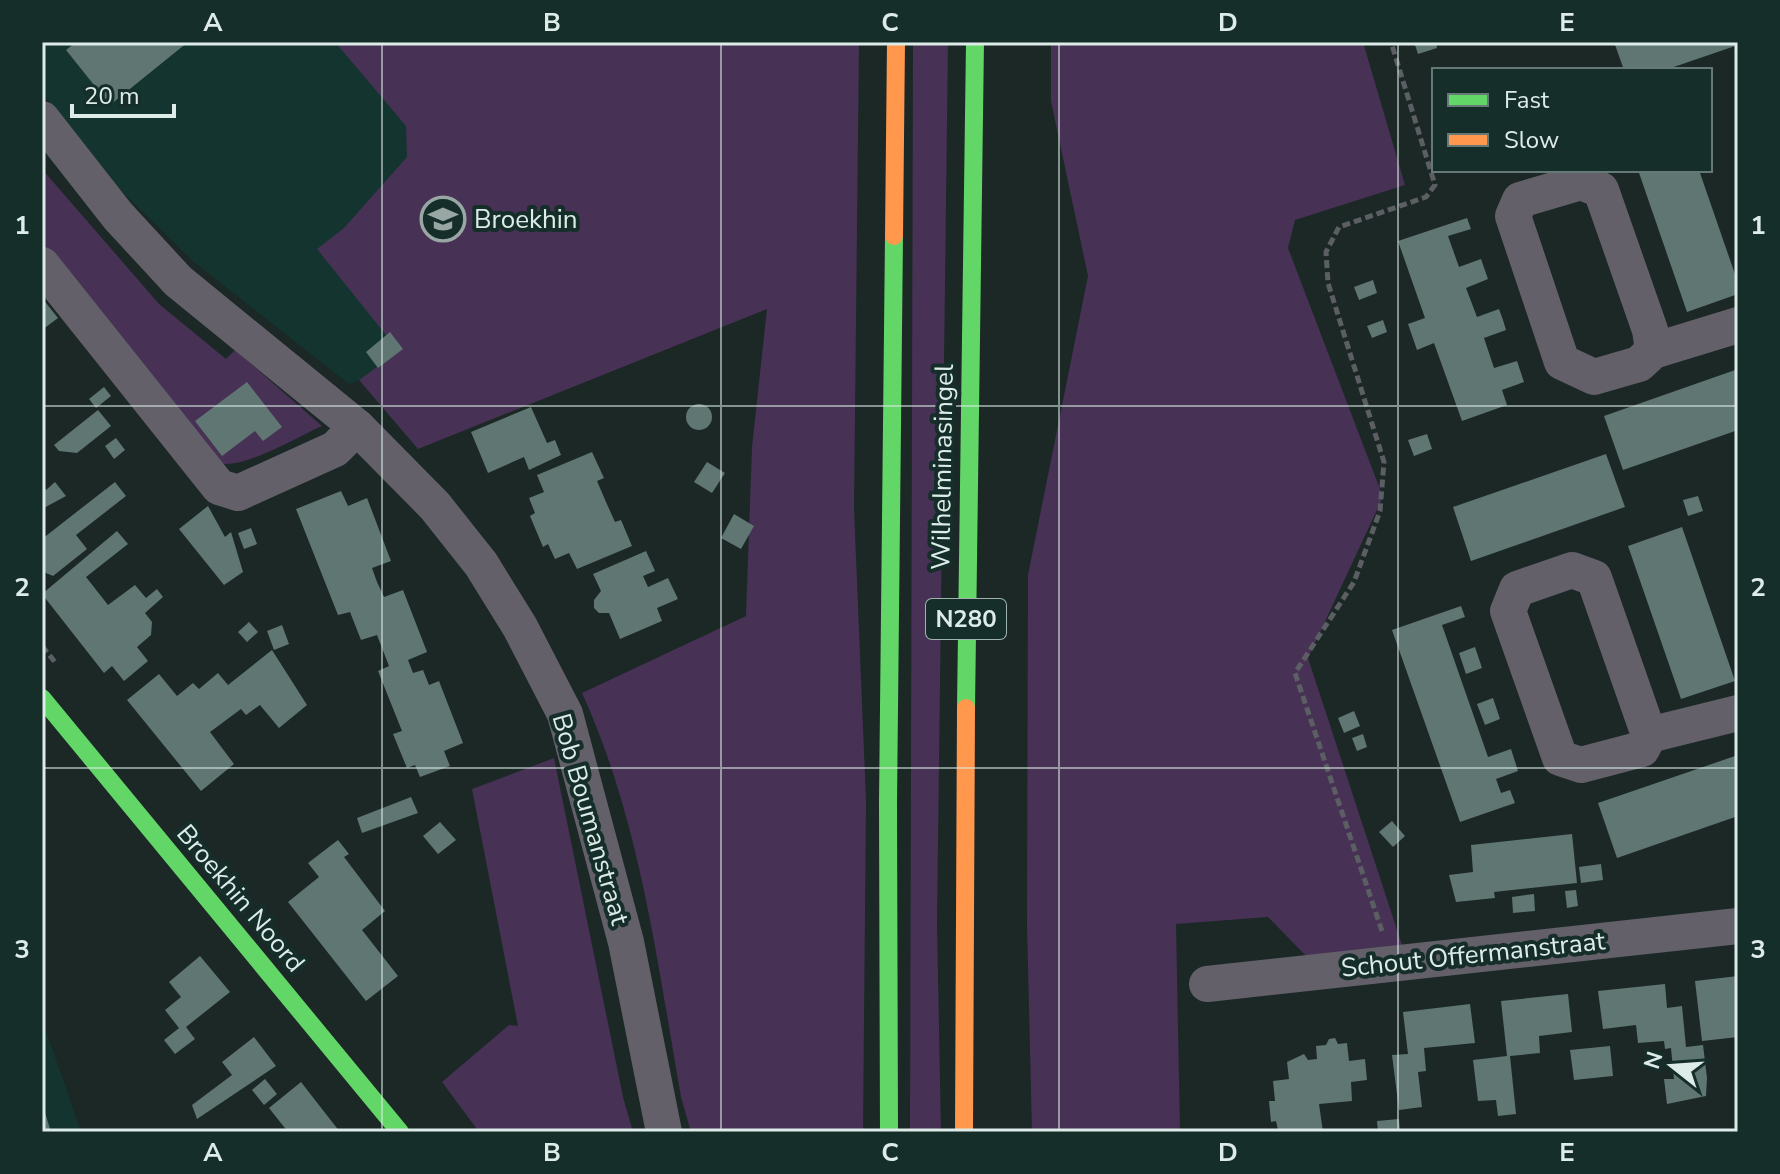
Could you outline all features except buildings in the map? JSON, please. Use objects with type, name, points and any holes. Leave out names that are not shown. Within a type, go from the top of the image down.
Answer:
[{"type":"main road","name":"Wilhelminasingel","points":[[889,1132],[888,803],[896,42]]},
{"type":"main road","name":"Wilhelminasingel","points":[[964,1132],[963,921],[975,42]]},
{"type":"main road","name":"Broekhin Noord","points":[[42,698],[400,1132]]},
{"type":"street","name":"Bob Boumanstraat","points":[[42,119],[118,216],[178,281],[357,427],[435,506],[481,564],[520,627],[565,714],[626,942],[648,1069],[664,1132]]},
{"type":"street","points":[[1653,351],[1650,330],[1601,190],[1581,182],[1520,200],[1513,216],[1562,362],[1594,377],[1639,364],[1653,351],[1738,325]]},
{"type":"street","points":[[42,265],[219,487],[238,493],[335,449],[357,427]]},
{"type":"street","points":[[1649,735],[1594,578],[1572,570],[1517,589],[1508,611],[1560,758],[1581,765],[1642,749],[1649,735],[1738,713]]},
{"type":"street","name":"Schout Offermanstraat","points":[[1207,984],[1738,926]]},
{"type":"path","points":[[1391,42],[1435,185],[1426,197],[1339,227],[1326,252],[1328,283],[1384,462],[1380,511],[1354,582],[1295,673],[1392,962]]},
{"type":"shaded area","name":"Broekhin","points":[[42,42],[748,42],[418,449],[360,380],[349,384],[194,262],[100,170],[42,92]]},
{"type":"shaded area","points":[[335,42],[859,42],[854,509],[866,800],[863,1132],[691,1132],[681,1097],[654,943],[632,841],[619,791],[582,693],[746,616],[752,447],[767,309],[418,449],[359,380],[395,354],[386,335],[317,249],[344,228],[407,157],[406,126]]},
{"type":"shaded area","points":[[913,42],[948,42],[937,923],[941,1132],[910,1132]]},
{"type":"shaded area","points":[[1051,42],[1363,42],[1405,185],[1295,220],[1288,248],[1383,497],[1308,658],[1403,948],[1310,960],[1268,917],[1176,924],[1180,1132],[1032,1132],[1027,924],[1028,575],[1088,276],[1051,101]]},
{"type":"shaded area","points":[[42,169],[159,304],[226,359],[235,350],[322,426],[256,457],[242,462],[219,463],[42,245]]},
{"type":"shaded area","points":[[554,758],[623,1097],[633,1132],[479,1132],[442,1082],[509,1025],[518,1026],[472,789]]},
{"type":"shaded area","points":[[42,1019],[81,1132],[42,1132]]},
{"type":"traffic: fast","points":[[966,708],[975,42]]},
{"type":"traffic: fast","points":[[889,1132],[888,803],[894,236]]},
{"type":"traffic: fast","points":[[42,698],[400,1132]]},
{"type":"traffic: slow","points":[[894,236],[896,42]]},
{"type":"traffic: slow","points":[[964,1132],[966,708]]},
{"type":"place","name":"Broekhin","points":[[443,219]]}]
